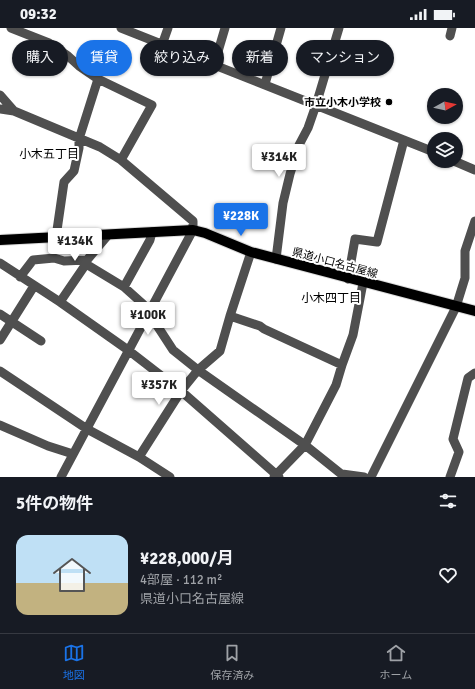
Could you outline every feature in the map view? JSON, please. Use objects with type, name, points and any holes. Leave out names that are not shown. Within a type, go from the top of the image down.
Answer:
[{"type":"main road","name":"県道小口名古屋線","points":[[0,240],[193,230],[205,233],[251,252],[363,283],[475,311]]},
{"type":"street","points":[[10,28],[49,43],[98,79],[152,104],[121,160]]},
{"type":"street","points":[[121,28],[150,40]]},
{"type":"street","points":[[164,40],[168,28]]},
{"type":"street","points":[[222,40],[225,28]]},
{"type":"street","points":[[265,84],[281,28]]},
{"type":"street","points":[[276,259],[283,203],[290,174],[299,145],[308,128],[316,105],[339,28]]},
{"type":"street","points":[[224,70],[265,84],[427,149]]},
{"type":"street","points":[[56,237],[64,182],[74,171],[80,148],[79,139],[98,79]]},
{"type":"street","points":[[0,95],[14,111]]},
{"type":"street","points":[[0,109],[14,111],[100,147],[121,160],[193,221],[193,230],[60,477]]},
{"type":"street","points":[[348,278],[355,239],[377,242],[404,140]]},
{"type":"street","points":[[463,165],[475,170]]},
{"type":"street","points":[[371,477],[456,307],[465,278],[465,251],[475,221]]},
{"type":"street","points":[[124,287],[150,240],[152,232]]},
{"type":"street","points":[[60,302],[87,262],[108,235]]},
{"type":"street","points":[[139,457],[181,391],[198,370],[220,351],[251,252]]},
{"type":"street","points":[[20,277],[33,260],[54,258],[64,261],[87,262],[124,287],[143,304],[149,311],[173,350],[198,370],[305,445],[343,476],[364,477]]},
{"type":"street","points":[[0,263],[60,302],[128,350],[181,391],[276,476],[305,445],[336,385],[353,335],[363,283]]},
{"type":"street","points":[[0,340],[34,286]]},
{"type":"street","points":[[0,314],[41,341]]},
{"type":"street","points":[[230,316],[260,326],[342,365]]},
{"type":"street","points":[[0,371],[87,429],[139,457],[170,477]]},
{"type":"street","points":[[450,477],[459,452],[453,439],[468,378],[475,372]]},
{"type":"street","points":[[0,425],[48,446],[73,454]]},
{"type":"place","name":"市立小木小学校","points":[[389,102]]},
{"type":"district","name":"小木五丁目","points":[[49,154]]},
{"type":"district","name":"小木四丁目","points":[[331,298]]}]
